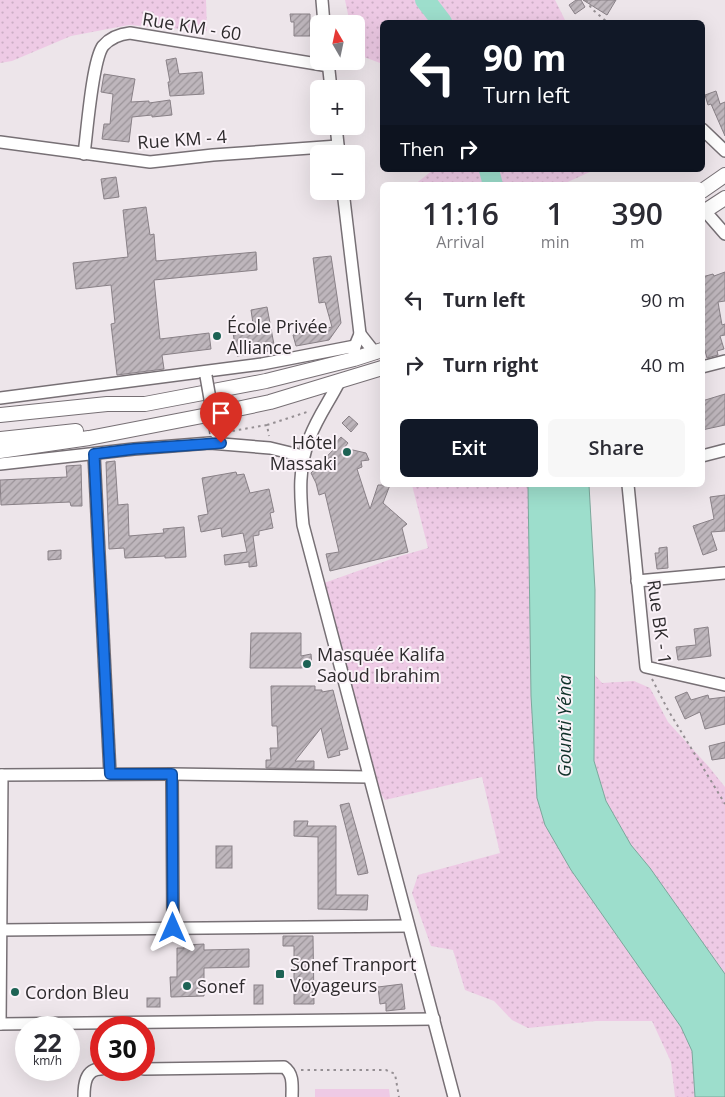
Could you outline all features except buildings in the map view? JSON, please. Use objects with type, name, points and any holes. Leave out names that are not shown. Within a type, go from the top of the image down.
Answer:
[{"type":"main road","points":[[705,189],[725,176]]},
{"type":"main road","points":[[705,211],[725,198]]},
{"type":"main road","points":[[0,422],[78,414],[144,404],[266,381],[354,353],[379,352]]},
{"type":"main road","points":[[0,451],[17,456],[146,426],[270,402],[380,369]]},
{"type":"main road","points":[[0,415],[107,404],[144,404]]},
{"type":"main road","points":[[0,439],[146,426]]},
{"type":"street","points":[[322,0],[323,15]]},
{"type":"street","name":"Rue KM - 60","points":[[84,154],[93,83],[100,51],[104,45],[122,34],[130,33],[310,61]]},
{"type":"street","points":[[705,132],[725,151]]},
{"type":"street","name":"Rue KM - 4","points":[[0,142],[150,162],[213,155],[310,151]]},
{"type":"street","points":[[0,398],[354,353],[360,334],[345,200]]},
{"type":"street","points":[[705,213],[725,234]]},
{"type":"street","points":[[360,334],[379,352]]},
{"type":"street","points":[[705,366],[725,361]]},
{"type":"street","points":[[206,376],[216,433]]},
{"type":"street","points":[[339,382],[310,436],[303,456],[300,477],[303,525],[454,1097]]},
{"type":"street","points":[[0,464],[17,456],[94,454],[210,443],[270,448],[303,456]]},
{"type":"street","points":[[705,455],[725,450]]},
{"type":"street","points":[[94,454],[110,774]]},
{"type":"street","name":"Rue BK - 1","points":[[628,487],[646,666]]},
{"type":"street","points":[[637,581],[725,574]]},
{"type":"street","points":[[646,666],[725,686]]},
{"type":"street","points":[[369,777],[172,774],[1,775],[0,1024],[434,1019]]},
{"type":"street","points":[[172,774],[173,928]]},
{"type":"street","points":[[1,930],[408,926]]},
{"type":"street","points":[[155,1069],[284,1067],[289,1070],[291,1076],[292,1097]]},
{"type":"street","points":[[84,1097],[84,1084],[90,1073]]},
{"type":"path","points":[[586,0],[592,9],[606,20]]},
{"type":"path","points":[[216,433],[267,425],[308,411],[324,410]]},
{"type":"path","points":[[267,425],[270,448]]},
{"type":"path","name":"Rue BK - 1","points":[[646,666],[668,710],[725,804]]},
{"type":"path","points":[[289,1070],[386,1070],[395,1074],[399,1097]]},
{"type":"shaded area","points":[[0,0],[206,0],[207,31],[129,25],[71,36],[12,61],[0,63]]},
{"type":"shaded area","points":[[345,0],[555,0],[565,20],[380,20],[380,63],[365,57],[365,15],[348,15]]},
{"type":"shaded area","points":[[430,172],[590,172],[568,182],[418,182]]},
{"type":"shaded area","points":[[413,487],[528,487],[530,601],[602,683],[634,681],[650,688],[668,722],[725,787],[725,1097],[675,1097],[671,1062],[652,1021],[596,1021],[528,1028],[512,1020],[494,1001],[465,990],[453,950],[431,946],[412,893],[418,875],[500,853],[482,777],[385,800],[379,791],[324,583],[428,548]]},
{"type":"shaded area","points":[[315,1089],[389,1089],[390,1097],[315,1097]]},
{"type":"water","points":[[528,487],[589,487],[595,590],[594,761],[606,801],[631,845],[650,868],[725,974],[725,1097],[695,1097],[692,1051],[681,1027],[571,870],[545,825],[537,798],[531,696]]},
{"type":"waterway","name":"Gounti Yéna","points":[[425,0],[440,20]]},
{"type":"waterway","name":"Gounti Yéna","points":[[490,172],[492,182]]},
{"type":"place","name":"École Privée Alliance","points":[[217,336]]},
{"type":"place","name":"Hôtel Massaki","points":[[347,452]]},
{"type":"place","name":"Masquée Kalifa Saoud Ibrahim","points":[[307,664]]},
{"type":"place","name":"Sonef Tranport Voyageurs","points":[[280,974]]},
{"type":"place","name":"Sonef","points":[[187,986]]},
{"type":"place","name":"Cordon Bleu","points":[[15,992]]},
{"type":"route","points":[[173,928],[172,774],[110,774],[94,454],[134,449],[221,443]]}]
